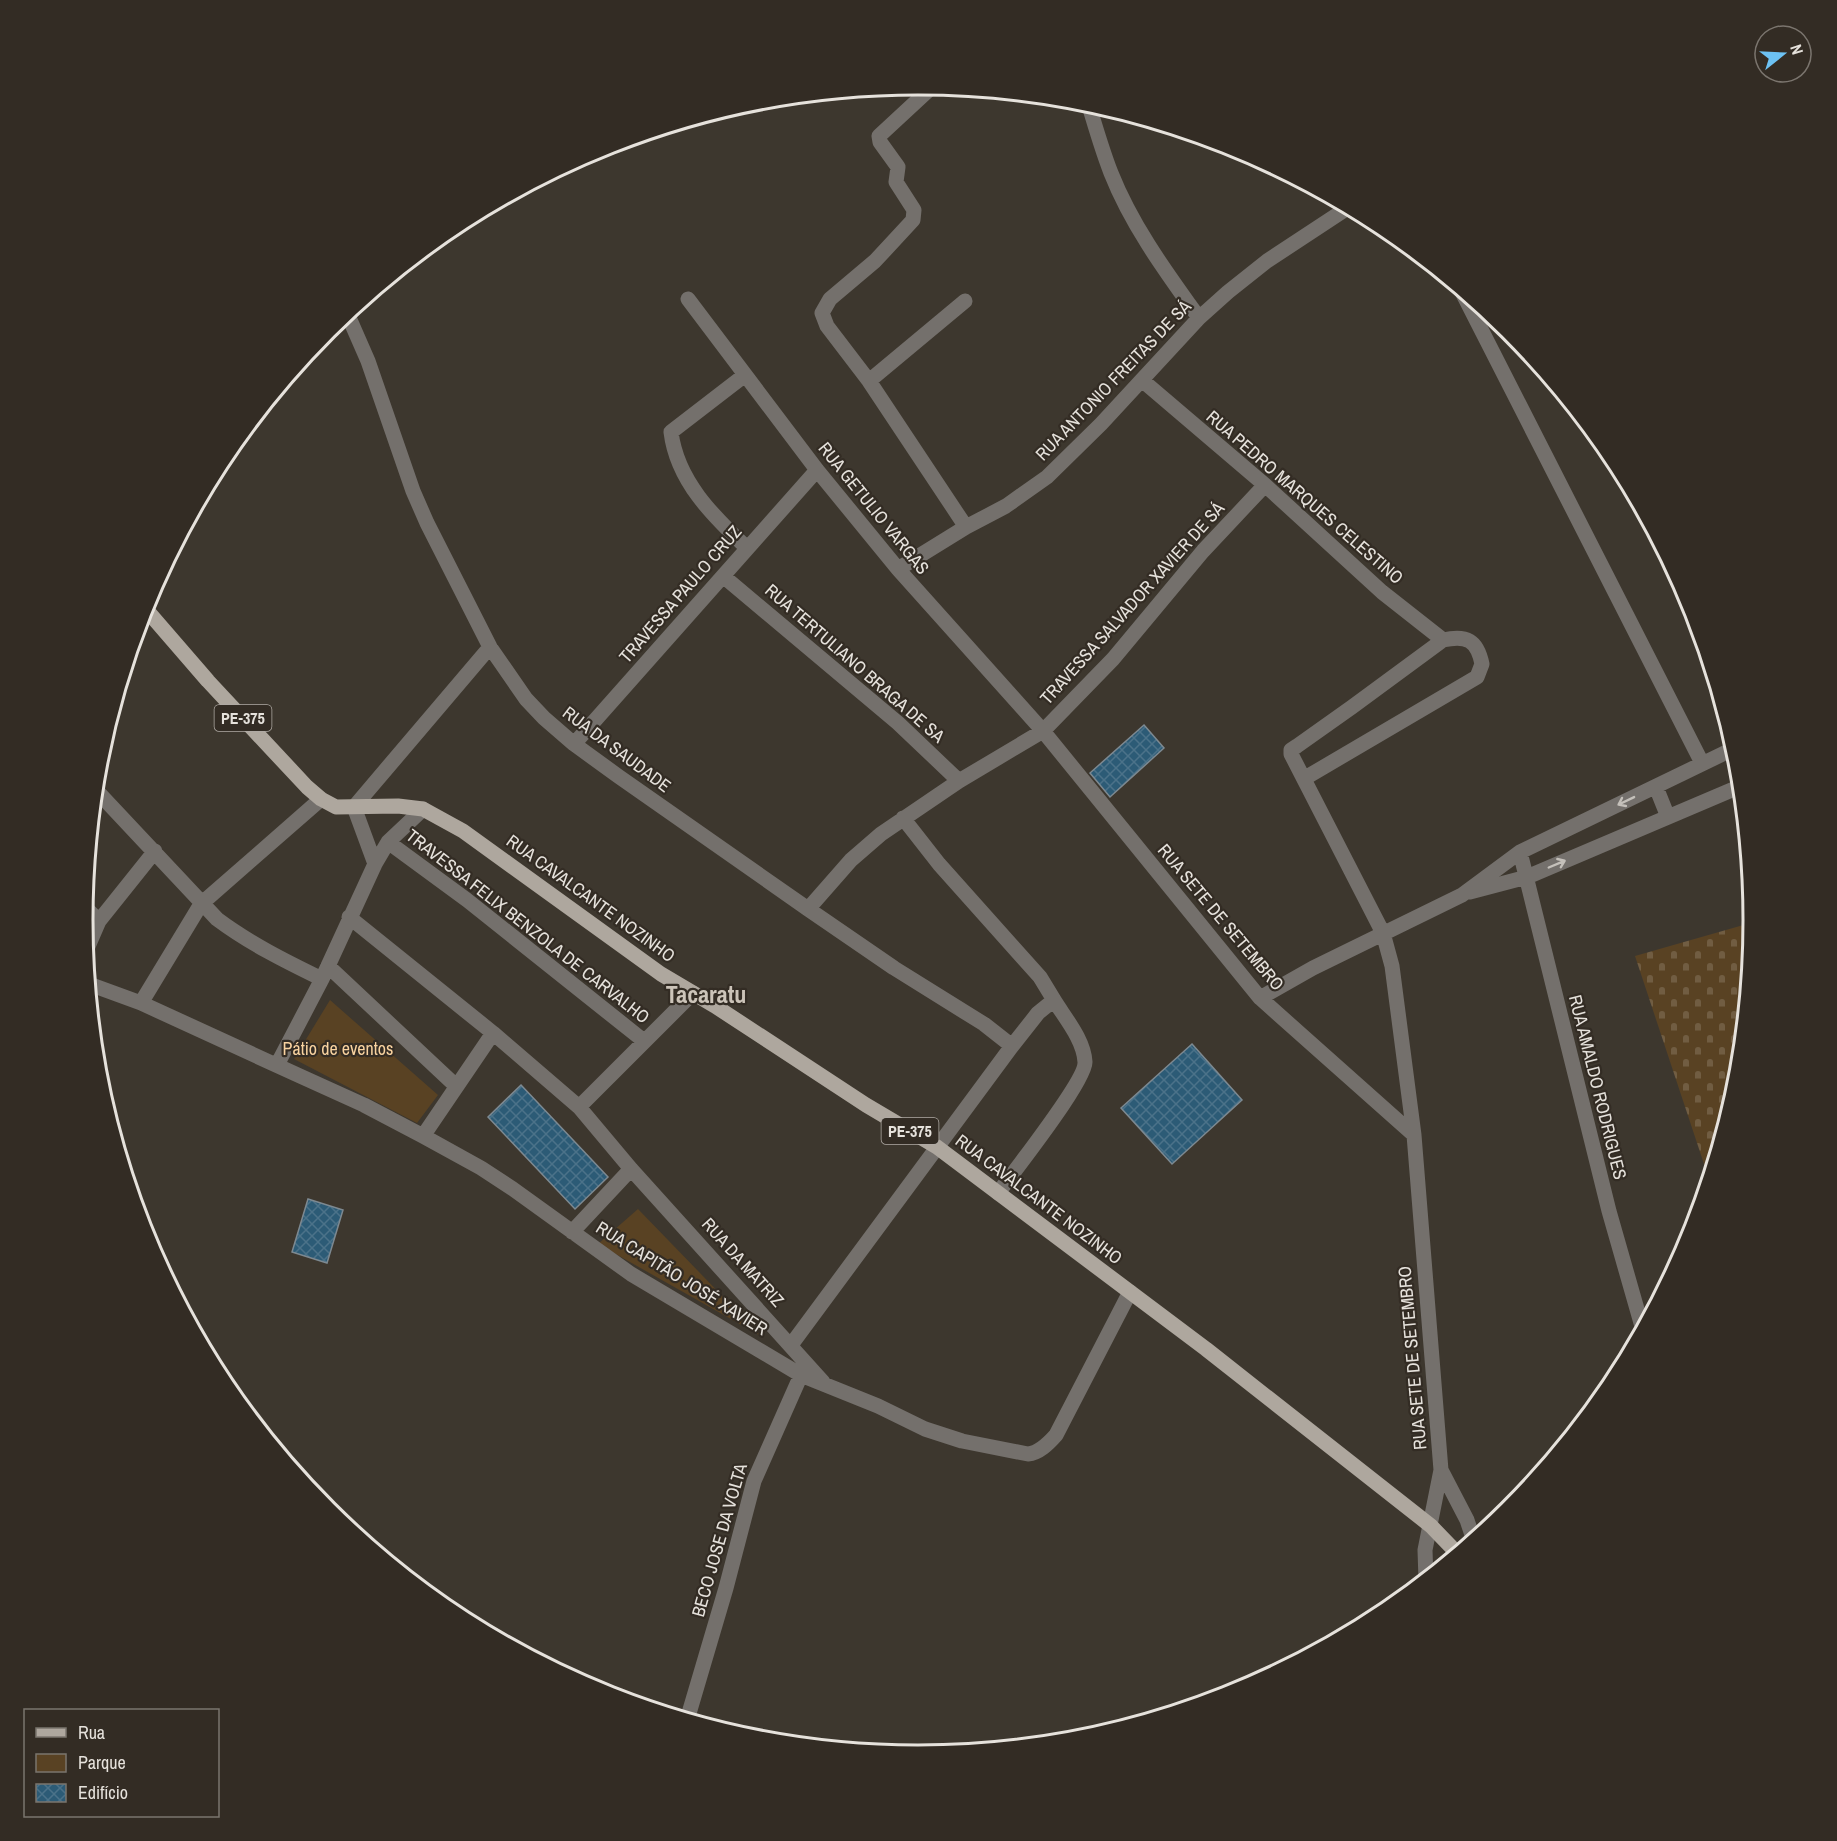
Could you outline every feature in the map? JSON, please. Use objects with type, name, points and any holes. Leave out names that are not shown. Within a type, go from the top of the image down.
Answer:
[{"type":"main road","name":"PE-375","points":[[152,617],[307,787],[321,799],[336,807],[354,807]]},
{"type":"main road","name":"RUA CAVALCANTE NOZINHO","points":[[354,807],[398,806],[423,809],[464,831],[661,974],[866,1105],[937,1147],[1206,1349],[1431,1526]]},
{"type":"main road","name":"PE-375","points":[[1431,1526],[1453,1549]]},
{"type":"street","points":[[923,95],[879,136],[880,142],[898,167],[896,183],[914,210],[913,220],[875,261],[830,299],[823,310],[825,323],[869,381],[966,527]]},
{"type":"street","points":[[1092,114],[1111,173],[1126,204],[1157,259],[1199,318]]},
{"type":"street","name":"RUA ANTONIO FREITAS DE SÁ","points":[[898,569],[966,527],[1006,506],[1047,477],[1143,381],[1199,318],[1267,261],[1341,212]]},
{"type":"street","name":"RUA GETULIO VARGAS","points":[[688,299],[817,470],[898,569],[1043,731]]},
{"type":"street","points":[[869,381],[965,301]]},
{"type":"street","points":[[1469,306],[1702,763]]},
{"type":"street","name":"RUA DA SAUDADE","points":[[351,321],[372,371],[413,491],[490,647],[526,699],[574,744],[808,909],[894,968],[984,1024],[1012,1046]]},
{"type":"street","points":[[745,375],[670,432],[673,450],[707,510],[747,548]]},
{"type":"street","name":"RUA PEDRO MARQUES CELESTINO","points":[[1143,381],[1265,485],[1382,592],[1443,640]]},
{"type":"street","name":"TRAVESSA PAULO CRUZ","points":[[574,744],[817,470]]},
{"type":"street","name":"TRAVESSA SALVADOR XAVIER DE SÁ","points":[[808,909],[850,860],[880,834],[959,781],[1043,731],[1113,659],[1203,551],[1265,485]]},
{"type":"street","name":"RUA TERTULIANO BRAGA DE SA","points":[[723,576],[898,723],[959,781]]},
{"type":"street","points":[[1461,637],[1470,641],[1479,653],[1482,664],[1477,677],[1301,772],[1292,760],[1291,750],[1443,640],[1461,637]]},
{"type":"street","points":[[375,864],[354,807],[490,647]]},
{"type":"street","name":"RUA SETE DE SETEMBRO","points":[[1043,731],[1260,998],[1414,1135]]},
{"type":"street","points":[[1461,895],[1520,852],[1726,752]]},
{"type":"street","name":"RUA SETE DE SETEMBRO","points":[[1301,772],[1383,933],[1392,966],[1414,1135],[1441,1470]]},
{"type":"street","points":[[1656,787],[1668,816]]},
{"type":"street","points":[[1260,998],[1313,968],[1461,895],[1527,876],[1733,789]]},
{"type":"street","points":[[103,797],[201,904],[237,934],[325,973],[456,1086]]},
{"type":"street","points":[[141,1003],[201,904],[321,799]]},
{"type":"street","points":[[277,1065],[325,973],[375,864],[388,842],[423,809]]},
{"type":"street","points":[[903,818],[939,864],[1040,977],[1083,1051],[1085,1069],[1043,1132],[998,1193]]},
{"type":"street","name":"TRAVESSA FELIX BENZOLA DE CARVALHO","points":[[388,842],[467,900],[644,1041]]},
{"type":"street","points":[[94,934],[99,921],[154,851]]},
{"type":"street","name":"RUA AMALDO RODRIGUES","points":[[1520,852],[1606,1200],[1640,1320]]},
{"type":"street","points":[[93,915],[99,921]]},
{"type":"street","name":"RUA DA MATRIZ","points":[[349,917],[579,1107],[631,1169],[824,1383]]},
{"type":"street","name":"RUA CAPITÃO JOSÉ XAVIER","points":[[96,987],[141,1003],[277,1065],[364,1105],[423,1136],[481,1168],[631,1274],[801,1375],[878,1406],[925,1429],[995,1449],[1034,1454],[1045,1447],[1056,1435],[1130,1292]]},
{"type":"street","points":[[579,1107],[693,993]]},
{"type":"street","points":[[791,1345],[1012,1046],[1038,1013],[1054,999]]},
{"type":"street","points":[[423,1136],[493,1034]]},
{"type":"street","points":[[572,1232],[631,1169]]},
{"type":"street","name":"BECO JOSE DA VOLTA","points":[[689,1713],[726,1588],[754,1481],[801,1375]]},
{"type":"street","points":[[1426,1571],[1425,1550],[1441,1470]]},
{"type":"street","points":[[1441,1470],[1471,1533]]},
{"type":"green space","points":[[1744,925],[1737,1028],[1728,1082],[1705,1168],[1635,956]]},
{"type":"green space","name":"Pátio de eventos","points":[[330,1000],[438,1095],[417,1123],[294,1059]]},
{"type":"green space","points":[[638,1209],[761,1336],[598,1244]]},
{"type":"building","points":[[1144,725],[1164,748],[1110,797],[1090,773]]},
{"type":"building","points":[[1192,1044],[1242,1100],[1172,1164],[1121,1108]]},
{"type":"building","points":[[521,1085],[608,1177],[575,1209],[488,1117]]},
{"type":"building","points":[[308,1199],[343,1210],[327,1263],[292,1252]]},
{"type":"district","name":"Tacaratu","points":[[706,994]]}]
